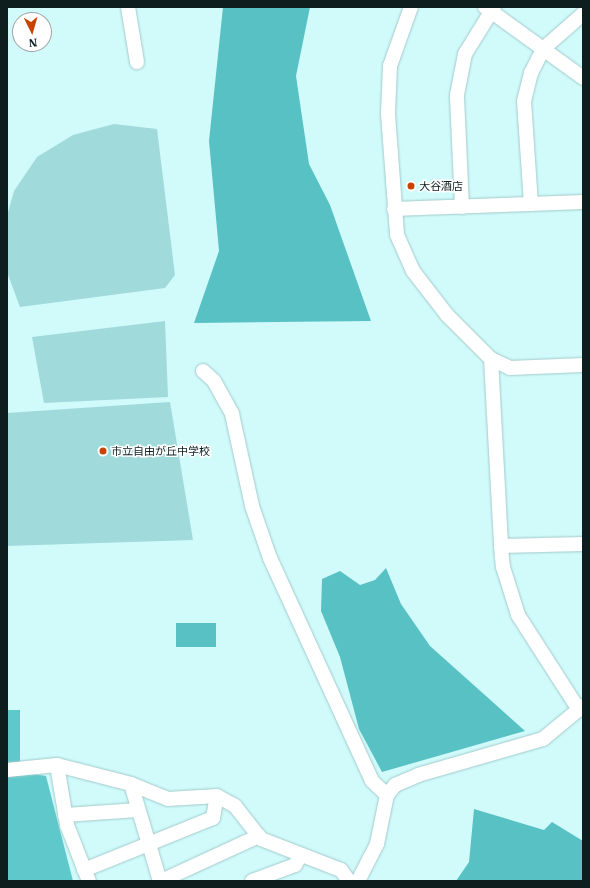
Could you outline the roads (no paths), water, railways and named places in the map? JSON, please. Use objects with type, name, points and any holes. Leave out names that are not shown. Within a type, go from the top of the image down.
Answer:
[{"type":"street","points":[[128,7],[137,62]]},
{"type":"street","points":[[411,7],[390,66],[388,114],[397,235],[413,271],[447,315],[491,359],[510,368],[583,365]]},
{"type":"street","points":[[462,207],[457,95],[465,54],[490,8],[583,78]]},
{"type":"street","points":[[531,204],[524,101],[531,73],[543,49],[583,14]]},
{"type":"street","points":[[394,209],[583,202]]},
{"type":"street","points":[[358,881],[377,844],[387,795],[395,785],[418,775],[543,739],[581,708],[518,615],[504,566],[491,359]]},
{"type":"street","points":[[204,371],[214,381],[232,414],[252,506],[270,558],[372,781],[387,795]]},
{"type":"street","points":[[502,546],[583,544]]},
{"type":"street","points":[[57,765],[65,815],[87,875],[147,844],[213,818],[217,796]]},
{"type":"street","points":[[7,770],[57,765],[131,784],[168,799],[217,796],[235,806],[259,836],[345,876]]},
{"type":"street","points":[[131,784],[147,844],[161,881],[259,836]]},
{"type":"street","points":[[65,815],[138,810]]},
{"type":"street","points":[[252,881],[295,865],[300,855]]},
{"type":"place","name":"大谷酒店","points":[[411,186]]},
{"type":"place","name":"市立自由が丘中学校","points":[[103,451]]}]
